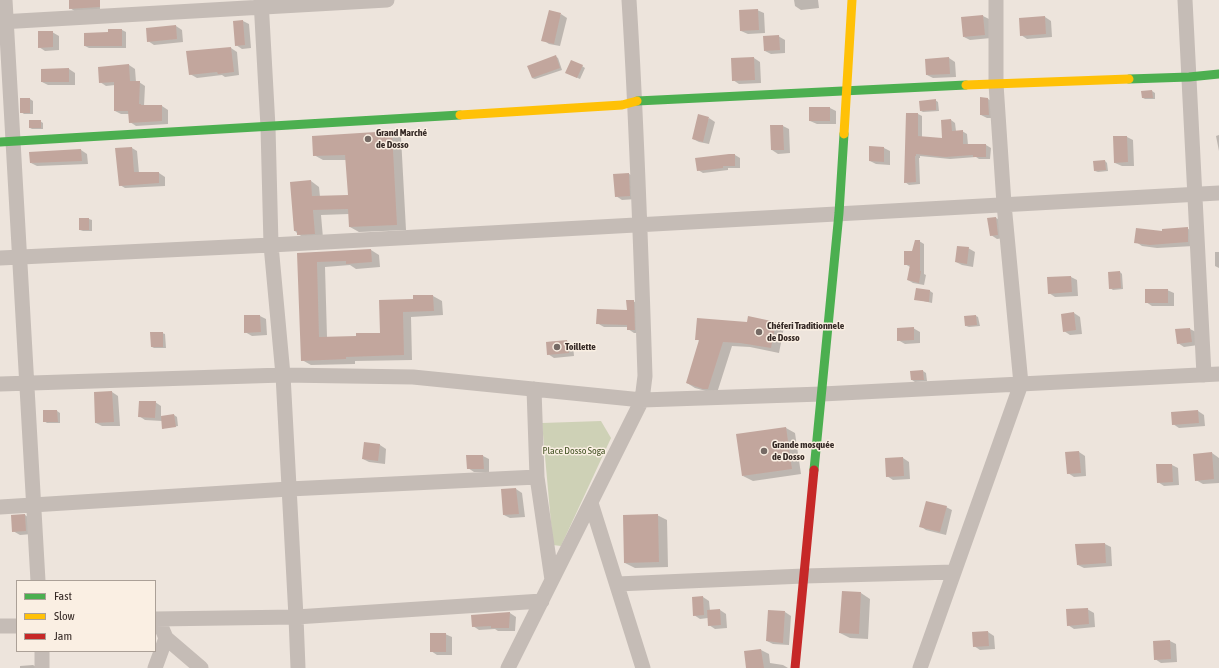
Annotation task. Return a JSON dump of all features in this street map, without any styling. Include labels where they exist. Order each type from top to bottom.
[{"type":"street","points":[[5,0],[3,22],[6,141],[19,257],[38,580]]},
{"type":"street","points":[[3,22],[261,4],[387,0]]},
{"type":"street","points":[[508,668],[642,400],[645,376],[636,101],[629,0]]},
{"type":"street","points":[[795,668],[839,213],[852,0]]},
{"type":"street","points":[[920,668],[1021,384],[1004,204],[996,84],[996,0]]},
{"type":"street","points":[[1185,0],[1204,375]]},
{"type":"street","points":[[261,4],[268,127],[272,245],[283,375],[298,668]]},
{"type":"street","points":[[6,141],[268,127],[622,105],[636,101],[996,84],[1189,77],[1219,74]]},
{"type":"street","points":[[0,258],[272,245],[1219,193]]},
{"type":"street","points":[[0,384],[283,375],[414,377],[642,400],[822,394],[1219,374]]},
{"type":"street","points":[[534,389],[538,478],[552,580]]},
{"type":"street","points":[[0,507],[289,489],[538,478]]},
{"type":"street","points":[[590,503],[643,668]]},
{"type":"street","points":[[617,584],[804,576],[954,572]]},
{"type":"street","points":[[201,668],[166,638],[156,619],[296,618],[542,601]]},
{"type":"street","points":[[0,626],[16,626]]},
{"type":"street","points":[[155,668],[166,638]]},
{"type":"street","points":[[42,652],[42,668]]},
{"type":"green space","name":"Place Dosso Soga","points":[[601,421],[611,438],[561,546],[553,545],[542,423]]},
{"type":"building","points":[[69,0],[100,0],[100,7],[69,9]]},
{"type":"building","points":[[758,9],[759,30],[740,31],[739,10]]},
{"type":"building","points":[[549,10],[561,13],[554,44],[541,41]]},
{"type":"building","points":[[983,15],[985,35],[963,37],[961,17]]},
{"type":"building","points":[[1045,16],[1046,34],[1020,36],[1019,18]]},
{"type":"building","points":[[243,20],[245,45],[235,46],[233,21]]},
{"type":"building","points":[[176,25],[177,39],[147,42],[146,28]]},
{"type":"building","points":[[108,29],[122,29],[122,46],[84,46],[84,33],[108,32]]},
{"type":"building","points":[[38,31],[53,31],[53,47],[38,48]]},
{"type":"building","points":[[779,35],[780,50],[764,51],[763,36]]},
{"type":"building","points":[[231,47],[234,72],[189,75],[186,51]]},
{"type":"building","points":[[556,55],[560,68],[532,78],[527,66]]},
{"type":"building","points":[[754,57],[755,80],[732,81],[731,58]]},
{"type":"building","points":[[949,57],[950,74],[926,75],[925,59]]},
{"type":"building","points":[[571,60],[583,65],[577,78],[565,73]]},
{"type":"building","points":[[129,64],[130,81],[140,81],[139,104],[162,105],[162,121],[129,123],[128,111],[114,111],[114,82],[99,83],[98,67]]},
{"type":"building","points":[[69,68],[69,82],[41,82],[41,69]]},
{"type":"building","points":[[1152,90],[1153,98],[1142,98],[1141,91]]},
{"type":"building","points":[[980,97],[988,98],[989,115],[980,115]]},
{"type":"building","points":[[20,98],[30,98],[30,113],[20,113]]},
{"type":"building","points":[[936,99],[936,110],[920,111],[919,101]]},
{"type":"building","points":[[809,107],[830,107],[830,121],[809,121]]},
{"type":"building","points":[[906,113],[918,113],[918,136],[942,138],[941,120],[951,119],[952,131],[963,130],[963,144],[986,144],[986,157],[973,157],[973,155],[945,157],[916,154],[916,182],[904,183]]},
{"type":"building","points":[[698,114],[709,117],[703,142],[692,139]]},
{"type":"building","points":[[29,120],[41,120],[41,128],[29,128]]},
{"type":"building","points":[[770,125],[783,125],[784,150],[771,150]]},
{"type":"building","points":[[392,131],[397,225],[349,227],[348,209],[313,210],[315,234],[297,235],[297,231],[294,231],[290,182],[311,180],[312,196],[348,195],[345,155],[313,156],[312,136]]},
{"type":"building","points":[[1113,136],[1127,136],[1128,162],[1114,163]]},
{"type":"building","points":[[869,146],[884,147],[884,162],[869,161]]},
{"type":"building","points":[[132,147],[134,172],[159,172],[159,183],[119,186],[115,148]]},
{"type":"building","points":[[81,149],[82,161],[30,163],[29,152]]},
{"type":"building","points":[[735,154],[735,166],[723,166],[723,168],[697,171],[695,158]]},
{"type":"building","points":[[1105,160],[1106,170],[1094,171],[1093,161]]},
{"type":"building","points":[[629,173],[630,196],[615,197],[613,174]]},
{"type":"building","points":[[996,217],[998,235],[990,236],[987,218]]},
{"type":"building","points":[[79,218],[89,218],[89,230],[79,230]]},
{"type":"building","points":[[1188,227],[1188,242],[1150,245],[1134,243],[1136,228],[1162,231],[1162,229]]},
{"type":"building","points":[[915,240],[920,240],[921,271],[919,283],[907,280],[910,265],[904,265],[904,251],[912,251]]},
{"type":"building","points":[[957,246],[969,247],[967,264],[955,262]]},
{"type":"building","points":[[371,249],[372,262],[346,264],[346,261],[317,262],[319,337],[356,336],[356,333],[380,333],[379,300],[413,299],[413,295],[433,295],[434,311],[403,312],[404,355],[346,357],[346,359],[301,361],[297,253]]},
{"type":"building","points":[[1120,271],[1121,288],[1109,289],[1108,272]]},
{"type":"building","points":[[1071,276],[1072,292],[1048,294],[1047,277]]},
{"type":"building","points":[[916,288],[930,290],[929,302],[914,300]]},
{"type":"building","points":[[1145,289],[1168,289],[1168,303],[1145,303]]},
{"type":"building","points":[[626,300],[634,300],[635,330],[627,330],[627,325],[596,324],[597,309],[627,310]]},
{"type":"building","points":[[1074,312],[1076,330],[1063,332],[1061,314]]},
{"type":"building","points":[[244,315],[260,315],[261,332],[244,333]]},
{"type":"building","points":[[976,315],[977,325],[965,326],[964,316]]},
{"type":"building","points":[[748,316],[776,322],[771,348],[723,342],[708,389],[703,389],[686,383],[699,340],[695,340],[697,318],[747,322]]},
{"type":"building","points":[[914,327],[914,340],[897,341],[897,328]]},
{"type":"building","points":[[1190,328],[1192,342],[1177,344],[1175,329]]},
{"type":"building","points":[[150,332],[163,332],[163,347],[151,347]]},
{"type":"building","name":"Toillette","points":[[567,340],[569,353],[547,355],[546,342]]},
{"type":"building","points":[[923,370],[924,380],[911,380],[910,371]]},
{"type":"building","points":[[112,391],[114,422],[95,423],[94,392]]},
{"type":"building","points":[[139,401],[156,401],[155,418],[138,417]]},
{"type":"building","points":[[43,410],[57,410],[58,422],[43,422]]},
{"type":"building","points":[[1198,410],[1199,423],[1172,425],[1171,412]]},
{"type":"building","points":[[174,414],[176,427],[162,429],[161,416]]},
{"type":"building","name":"Grande mosquée de Dosso","points":[[786,427],[792,469],[742,476],[736,434]]},
{"type":"building","points":[[364,442],[380,444],[378,461],[362,459]]},
{"type":"building","points":[[1079,451],[1081,473],[1067,474],[1065,452]]},
{"type":"building","points":[[1212,452],[1214,479],[1195,481],[1193,454]]},
{"type":"building","points":[[466,455],[483,455],[484,469],[467,469]]},
{"type":"building","points":[[903,457],[904,476],[886,477],[885,458]]},
{"type":"building","points":[[1156,464],[1172,464],[1173,482],[1157,483]]},
{"type":"building","points":[[516,488],[519,514],[503,515],[501,489]]},
{"type":"building","points":[[926,501],[947,506],[940,532],[919,527]]},
{"type":"building","points":[[25,514],[26,531],[12,532],[11,515]]},
{"type":"building","points":[[658,514],[659,562],[624,563],[623,515]]},
{"type":"building","points":[[1105,543],[1106,563],[1077,565],[1075,544]]},
{"type":"building","points":[[842,591],[861,592],[859,634],[839,633]]},
{"type":"building","points":[[703,596],[704,615],[693,616],[692,597]]},
{"type":"building","points":[[1088,608],[1089,624],[1067,626],[1066,609]]},
{"type":"building","points":[[720,609],[721,625],[708,626],[707,610]]},
{"type":"building","points":[[768,610],[785,611],[783,643],[766,641]]},
{"type":"building","points":[[510,612],[509,628],[491,628],[491,626],[472,627],[471,615]]},
{"type":"building","points":[[988,631],[989,646],[973,647],[972,632]]},
{"type":"building","points":[[430,633],[446,633],[446,652],[430,652]]},
{"type":"building","points":[[1170,640],[1171,659],[1154,660],[1153,641]]},
{"type":"building","points":[[761,649],[764,668],[746,668],[744,651]]},
{"type":"traffic: fast","points":[[1129,79],[1189,77],[1219,74]]},
{"type":"traffic: fast","points":[[637,101],[966,85]]},
{"type":"traffic: fast","points":[[0,142],[460,115]]},
{"type":"traffic: fast","points":[[814,470],[839,213],[844,134]]},
{"type":"traffic: slow","points":[[844,134],[852,0]]},
{"type":"traffic: slow","points":[[966,85],[1129,79]]},
{"type":"traffic: slow","points":[[460,115],[622,105],[637,101]]},
{"type":"traffic: jam","points":[[795,668],[814,470]]},
{"type":"place","name":"Grand Marché de Dosso","points":[[368,139]]},
{"type":"place","name":"Chéferi Traditionnele de Dosso","points":[[759,332]]},
{"type":"place","name":"Toillette","points":[[557,347]]},
{"type":"place","name":"Grande mosquée de Dosso","points":[[764,451]]}]
